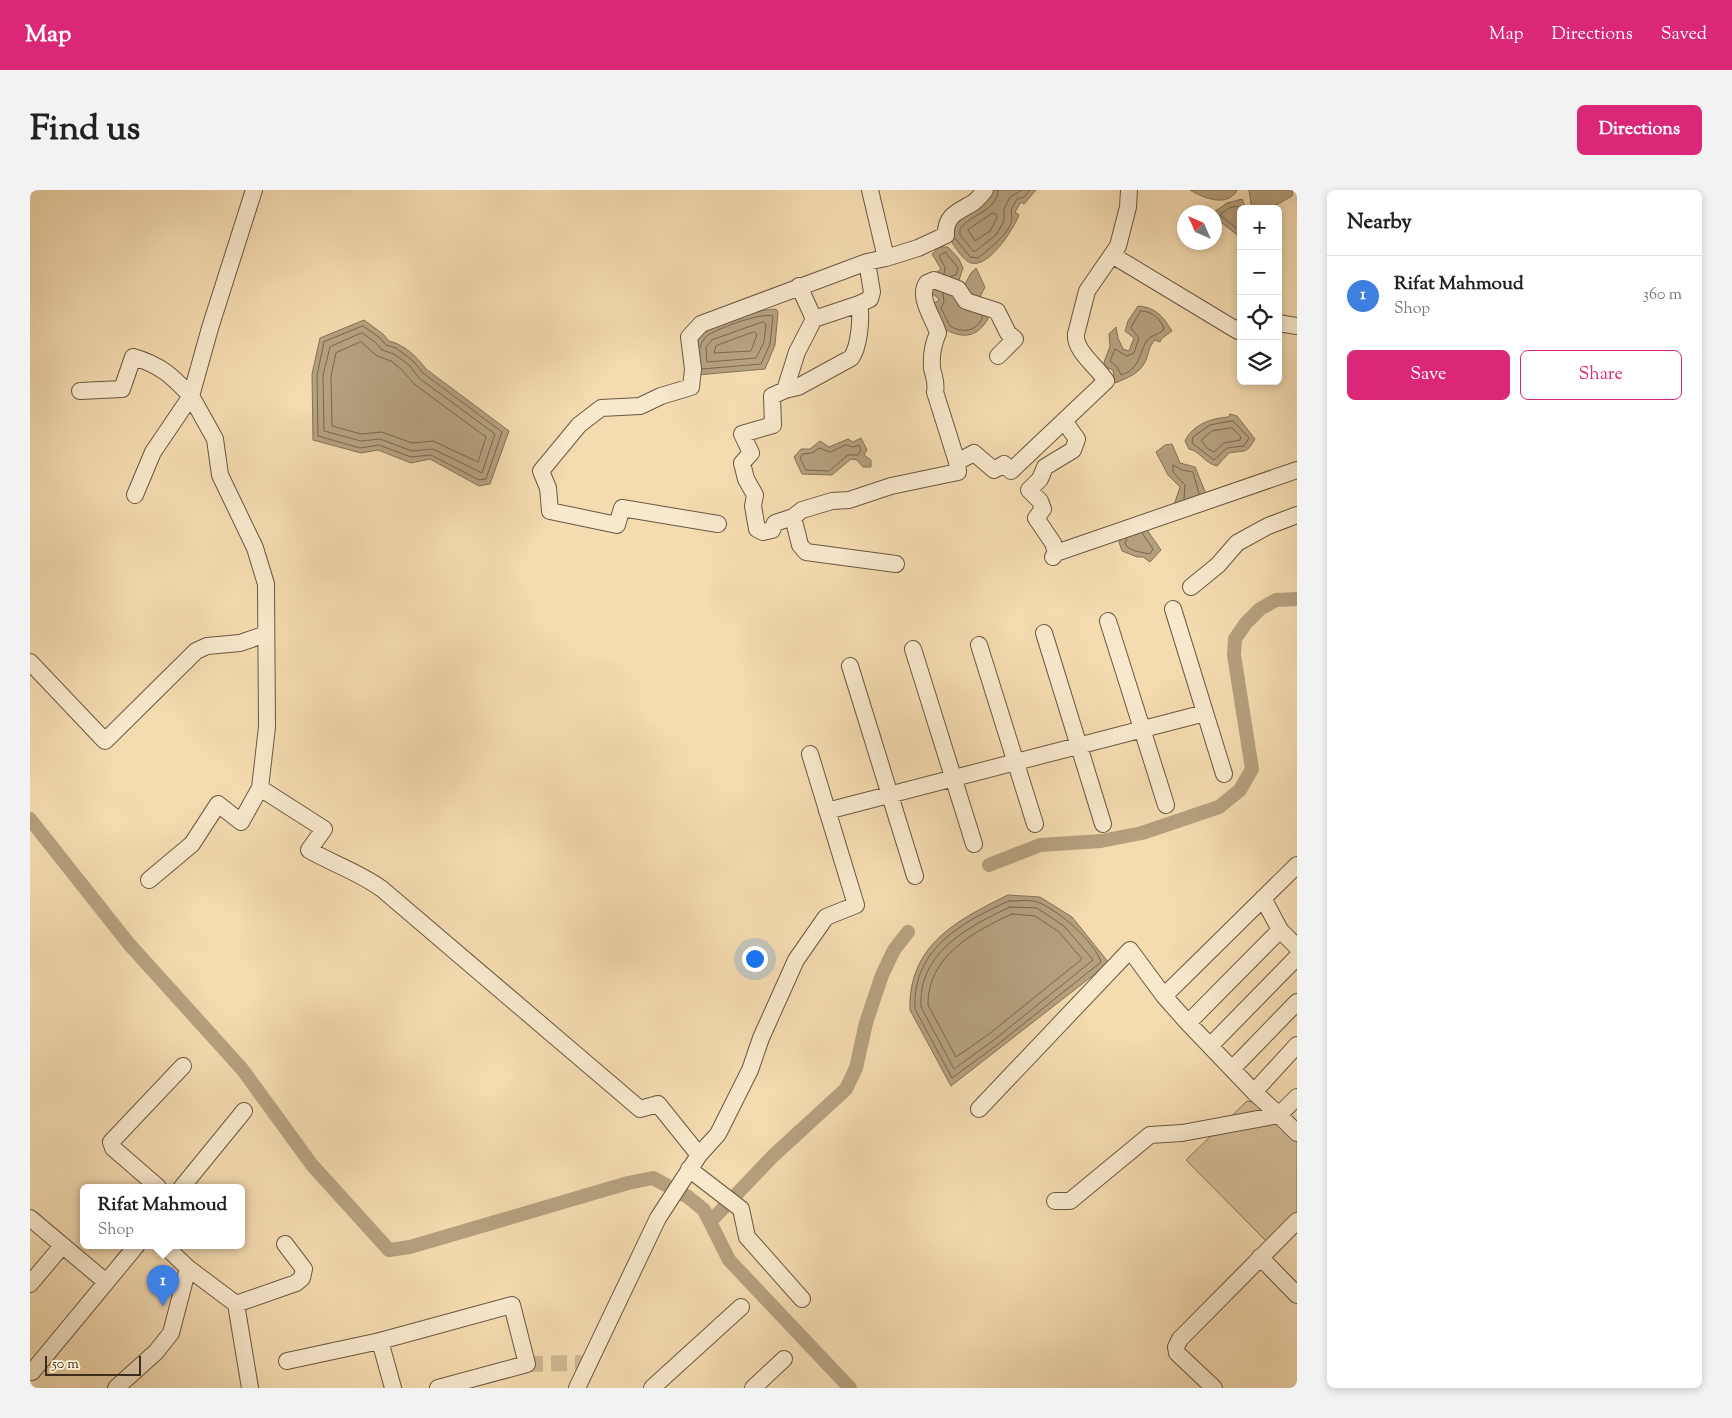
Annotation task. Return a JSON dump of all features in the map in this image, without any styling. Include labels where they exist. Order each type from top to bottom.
[{"type":"street","points":[[134,495],[153,452],[191,396],[210,328],[254,190]]},
{"type":"street","points":[[870,190],[886,258]]},
{"type":"street","points":[[718,524],[622,508],[617,525],[550,511],[548,488],[542,472],[579,425],[601,408],[640,406],[660,396],[692,387],[693,369],[689,337],[701,324],[867,262],[926,245],[946,235],[946,223],[951,216],[956,211],[973,203],[985,190]]},
{"type":"street","points":[[957,462],[974,453],[994,470],[1004,464],[1012,471],[1106,381],[1076,341],[1088,291],[1118,246],[1128,207],[1129,190]]},
{"type":"street","points":[[1112,255],[1237,330]]},
{"type":"street","points":[[785,390],[797,352],[814,319],[870,299],[872,292],[867,262]]},
{"type":"street","points":[[859,304],[861,313],[856,351],[850,358],[798,387],[772,396],[773,425],[742,434],[751,453],[742,463],[746,479],[755,495],[753,506],[757,529],[763,532],[772,530],[775,523],[793,517],[802,510],[832,501],[849,500],[891,486],[958,472],[957,462],[935,392],[937,382],[932,370],[932,346],[938,333],[924,292],[927,283],[934,280],[948,285],[958,289],[966,301],[997,311],[1008,333],[1015,339],[998,356]]},
{"type":"street","points":[[799,286],[814,319]]},
{"type":"street","points":[[1282,324],[1297,326]]},
{"type":"street","points":[[80,391],[122,389],[133,357],[154,363],[169,373],[191,396],[215,439],[220,475],[263,568],[267,598],[267,727],[260,788],[241,822],[218,804],[192,844],[149,880]]},
{"type":"street","points":[[1064,421],[1077,439],[1073,450],[1045,467],[1040,479],[1029,490],[1040,501],[1043,509],[1036,518],[1038,524],[1053,543],[1055,555],[1297,470]]},
{"type":"street","points":[[1191,587],[1218,565],[1237,543],[1268,526],[1297,515]]},
{"type":"street","points":[[793,517],[800,545],[806,552],[896,564]]},
{"type":"street","points":[[1173,609],[1224,774]]},
{"type":"street","points":[[1108,621],[1166,806]]},
{"type":"street","points":[[1044,633],[1103,824]]},
{"type":"street","points":[[30,662],[105,741],[196,651],[207,646],[240,643],[266,634]]},
{"type":"street","points":[[979,646],[1035,824]]},
{"type":"street","points":[[913,649],[974,844]]},
{"type":"street","points":[[850,666],[915,876]]},
{"type":"street","points":[[827,811],[1205,713]]},
{"type":"street","points":[[581,1386],[658,1218],[699,1155],[718,1134],[750,1070],[761,1038],[796,960],[826,916],[856,905],[810,754]]},
{"type":"street","points":[[260,788],[324,829],[308,850],[364,876],[382,889],[640,1109],[658,1104],[699,1155]]},
{"type":"street","points":[[1164,996],[1297,865]]},
{"type":"street","points":[[1263,898],[1280,930],[1297,947]]},
{"type":"street","points":[[1188,1023],[1280,930]]},
{"type":"street","points":[[979,1109],[1130,950],[1164,996],[1188,1023],[1254,1092],[1297,1133]]},
{"type":"street","points":[[1210,1046],[1297,957]]},
{"type":"street","points":[[1232,1069],[1297,1002]]},
{"type":"street","points":[[1254,1092],[1297,1045]]},
{"type":"street","points":[[155,1184],[113,1148],[111,1142],[183,1066]]},
{"type":"street","points":[[1055,1201],[1070,1201],[1150,1135],[1182,1133],[1279,1115],[1297,1097]]},
{"type":"street","points":[[184,1184],[244,1111]]},
{"type":"street","points":[[687,1173],[723,1194],[741,1209],[747,1237],[802,1299]]},
{"type":"street","points":[[30,1218],[106,1282]]},
{"type":"street","points":[[1214,1388],[1177,1353],[1176,1347],[1180,1339],[1297,1221]]},
{"type":"street","points":[[236,1304],[296,1283],[302,1278],[304,1269],[285,1244]]},
{"type":"street","points":[[30,1284],[62,1246]]},
{"type":"street","points":[[32,1372],[134,1249]]},
{"type":"street","points":[[168,1249],[188,1268],[236,1304],[250,1388]]},
{"type":"street","points":[[1260,1257],[1297,1295]]},
{"type":"street","points":[[116,1388],[156,1352],[171,1333],[188,1268]]},
{"type":"street","points":[[287,1361],[380,1341],[512,1306],[527,1364],[438,1388]]},
{"type":"street","points":[[652,1388],[741,1307]]},
{"type":"street","points":[[380,1341],[393,1388]]},
{"type":"street","points":[[753,1388],[784,1360]]},
{"type":"shaded area","points":[[1247,1101],[1258,1103],[1297,1138],[1297,1213],[1267,1242],[1186,1160]]},
{"type":"water","points":[[991,190],[1036,190],[1024,204],[1021,202],[1015,212],[1019,215],[1016,222],[993,254],[978,263],[971,263],[962,256],[950,240],[951,221]]},
{"type":"water","points":[[1190,190],[1237,190],[1228,199],[1215,200]]},
{"type":"water","points":[[1249,190],[1293,190],[1292,196],[1277,205],[1251,204]]},
{"type":"water","points":[[1242,199],[1244,205],[1237,205],[1237,235],[1222,223],[1222,206]]},
{"type":"water","points":[[940,247],[948,247],[959,259],[963,268],[959,280],[948,282],[936,273],[941,269],[932,254]]},
{"type":"water","points":[[976,268],[985,287],[977,303],[963,288]]},
{"type":"water","points":[[933,284],[984,309],[988,319],[984,325],[970,335],[959,335],[946,330],[933,303],[939,301],[931,293]]},
{"type":"water","points":[[1138,306],[1154,310],[1172,331],[1162,338],[1160,342],[1155,340],[1145,362],[1139,370],[1115,383],[1113,370],[1106,367],[1104,362],[1110,346],[1109,334],[1116,327],[1123,349],[1129,351],[1134,338],[1125,331],[1128,321]]},
{"type":"water","points":[[776,309],[778,312],[775,345],[765,369],[697,375],[695,343],[710,328],[731,318]]},
{"type":"water","points":[[364,320],[383,334],[389,341],[400,345],[410,352],[426,369],[509,431],[490,484],[479,486],[430,459],[411,463],[378,450],[361,453],[313,440],[312,374],[320,338]]},
{"type":"water","points":[[1230,414],[1237,416],[1255,439],[1247,450],[1229,453],[1217,466],[1189,449],[1185,441],[1193,430],[1204,423],[1229,417]]},
{"type":"water","points":[[861,438],[867,450],[864,455],[871,460],[871,467],[863,467],[857,460],[851,459],[832,475],[802,474],[794,457],[801,449],[810,449],[820,441],[829,447],[848,439],[853,442]]},
{"type":"water","points":[[1172,444],[1180,463],[1195,467],[1207,496],[1174,505],[1180,487],[1168,475],[1156,452],[1165,445]]},
{"type":"water","points":[[1145,527],[1161,550],[1150,562],[1143,557],[1137,557],[1122,551],[1119,542],[1122,537]]},
{"type":"water","points":[[1008,895],[1040,897],[1072,917],[1109,963],[951,1086],[910,1010],[912,987],[917,968],[939,938],[954,925]]},
{"type":"waterway","points":[[989,865],[1040,845],[1101,841],[1142,833],[1219,807],[1240,790],[1252,769],[1234,655],[1235,639],[1246,623],[1260,609],[1276,600],[1297,599]]},
{"type":"waterway","points":[[30,819],[129,944],[242,1069],[312,1165],[389,1250],[410,1247],[628,1183],[653,1178],[688,1197],[704,1210],[729,1260],[850,1388]]},
{"type":"waterway","points":[[710,1222],[773,1156],[846,1089],[856,1068],[866,1023],[882,975],[894,950],[908,932]]},
{"type":"tunnel","points":[[527,1364],[589,1363]]},
{"type":"place","name":"Rifat Mahmoud","points":[[163,1306]]}]
